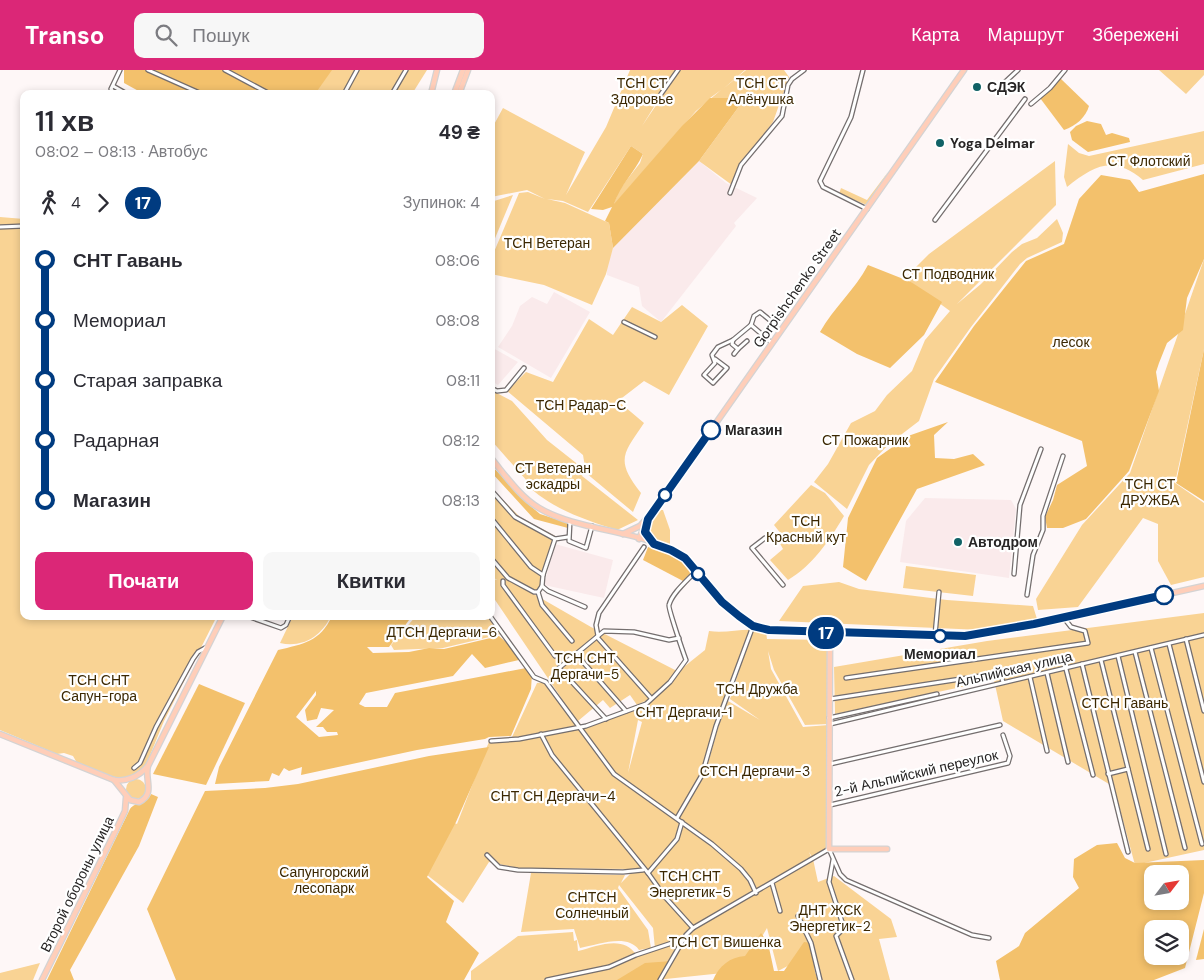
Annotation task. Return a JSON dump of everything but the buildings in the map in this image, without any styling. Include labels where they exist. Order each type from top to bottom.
[{"type":"main road","points":[[432,90],[437,70]]},
{"type":"main road","points":[[456,90],[463,70]]},
{"type":"main road","points":[[460,90],[468,70]]},
{"type":"main road","name":"Gorpishchenko Street","points":[[638,537],[648,519],[964,70]]},
{"type":"main road","points":[[495,462],[531,502],[546,511],[570,521],[638,537],[677,553],[696,571],[722,602],[753,626],[769,630],[830,634],[935,636],[988,633],[1064,618],[1204,586]]},
{"type":"main road","points":[[638,537],[636,530],[643,527],[647,537],[654,544]]},
{"type":"main road","name":"Gorpishchenko Street","points":[[623,534],[643,527]]},
{"type":"main road","points":[[126,810],[130,805],[144,799],[148,794],[148,766],[221,620]]},
{"type":"main road","points":[[830,634],[829,849],[887,849]]},
{"type":"main road","points":[[0,734],[114,780],[124,790],[126,796],[136,802]]},
{"type":"main road","points":[[114,780],[128,779],[148,766]]},
{"type":"main road","points":[[135,776],[141,777],[147,782]]},
{"type":"main road","points":[[124,790],[128,779]]},
{"type":"main road","name":"Второй обороны улица","points":[[42,980],[126,810],[126,796]]},
{"type":"street","points":[[112,90],[120,70]]},
{"type":"street","points":[[148,70],[193,90]]},
{"type":"street","points":[[225,70],[262,90]]},
{"type":"street","points":[[346,90],[357,70]]},
{"type":"street","points":[[394,90],[406,70]]},
{"type":"street","points":[[661,94],[678,70]]},
{"type":"street","points":[[730,194],[741,165],[782,116],[788,85],[792,79],[804,70]]},
{"type":"street","points":[[863,70],[852,117],[820,180],[823,187],[867,209]]},
{"type":"street","points":[[1004,84],[1018,70]]},
{"type":"street","points":[[1030,104],[1050,88],[1066,70]]},
{"type":"street","points":[[113,86],[120,90]]},
{"type":"street","points":[[935,220],[1025,98]]},
{"type":"street","points":[[0,227],[20,226]]},
{"type":"street","points":[[715,359],[715,363],[704,375],[713,383],[727,368],[712,355],[718,347],[733,340],[751,325],[754,316],[760,312],[776,325]]},
{"type":"street","points":[[624,322],[655,337]]},
{"type":"street","points":[[751,325],[772,343]]},
{"type":"street","points":[[733,340],[732,344],[738,349]]},
{"type":"street","points":[[734,354],[747,341]]},
{"type":"street","points":[[495,390],[506,390],[524,368]]},
{"type":"street","points":[[1014,574],[1020,505],[1041,449]]},
{"type":"street","points":[[1027,595],[1032,555],[1043,530],[1044,516],[1063,456]]},
{"type":"street","points":[[495,494],[515,517],[555,539],[568,536]]},
{"type":"street","points":[[570,521],[568,536],[570,543],[586,548],[592,526]]},
{"type":"street","points":[[495,523],[531,567],[543,575]]},
{"type":"street","points":[[765,538],[752,548],[783,585]]},
{"type":"street","points":[[538,592],[542,586],[543,575],[555,539]]},
{"type":"street","points":[[644,547],[599,613],[596,625],[598,637],[651,698]]},
{"type":"street","points":[[495,563],[508,578],[538,592],[542,605],[572,641]]},
{"type":"street","points":[[491,741],[580,727],[646,704],[670,682],[686,660],[668,610],[669,603],[696,571]]},
{"type":"street","points":[[503,581],[502,585],[555,656]]},
{"type":"street","points":[[542,586],[548,591],[585,607]]},
{"type":"street","points":[[935,636],[939,592]]},
{"type":"street","points":[[846,678],[1088,643],[1085,631],[1071,627],[1064,618]]},
{"type":"street","points":[[258,620],[281,628],[286,626],[288,620]]},
{"type":"street","points":[[493,620],[534,677],[546,682],[614,774],[712,844],[741,869],[750,880],[756,893]]},
{"type":"street","points":[[677,818],[702,774],[716,726],[753,626]]},
{"type":"street","points":[[606,719],[559,668],[604,631],[634,632],[669,640],[679,638]]},
{"type":"street","name":"Альпийская улица","points":[[830,724],[1204,636]]},
{"type":"street","points":[[1186,640],[1204,711]]},
{"type":"street","points":[[1169,644],[1204,782]]},
{"type":"street","points":[[134,768],[138,767],[156,727],[196,654],[208,646]]},
{"type":"street","points":[[1152,648],[1202,844]]},
{"type":"street","points":[[1134,652],[1185,848]]},
{"type":"street","points":[[576,654],[626,711]]},
{"type":"street","points":[[1118,656],[1166,854]]},
{"type":"street","points":[[1101,660],[1148,849]]},
{"type":"street","points":[[1082,664],[1128,852]]},
{"type":"street","points":[[1066,669],[1092,774]]},
{"type":"street","points":[[1047,672],[1068,762]]},
{"type":"street","points":[[830,699],[1000,673],[1003,682]]},
{"type":"street","points":[[1030,677],[1047,750]]},
{"type":"street","points":[[829,718],[938,694]]},
{"type":"street","points":[[830,764],[1000,725]]},
{"type":"street","points":[[541,734],[552,755],[648,873],[665,897],[693,928]]},
{"type":"street","name":"2-й Альпийский переулок","points":[[830,805],[1008,763],[1010,756],[1003,735]]},
{"type":"street","points":[[1108,774],[1128,769]]},
{"type":"street","points":[[648,873],[678,839],[682,822]]},
{"type":"street","points":[[660,980],[684,938],[693,928],[829,849],[840,874],[846,880],[972,935],[989,938]]},
{"type":"street","points":[[487,855],[499,867],[518,870],[623,872],[644,870]]},
{"type":"street","points":[[833,859],[829,882],[844,928],[836,936],[852,980]]},
{"type":"street","points":[[772,883],[780,911]]},
{"type":"street","points":[[798,916],[811,943],[820,980]]},
{"type":"street","points":[[547,980],[609,967],[684,938]]},
{"type":"shaded area","points":[[699,161],[726,183],[757,198],[734,223],[736,226],[661,322],[642,306],[639,287],[607,275],[607,267],[613,248]]},
{"type":"shaded area","points":[[554,292],[590,312],[551,378],[498,347],[512,326],[520,306],[532,297],[547,304]]},
{"type":"shaded area","points":[[495,349],[518,362],[498,385],[495,383]]},
{"type":"shaded area","name":"Автодром","points":[[925,498],[1011,500],[1016,509],[1009,578],[900,562],[906,521]]},
{"type":"shaded area","points":[[555,544],[613,560],[604,598],[544,585]]},
{"type":"green space","points":[[124,70],[332,70],[318,90],[137,90],[124,83]]},
{"type":"green space","points":[[329,70],[427,70],[414,90],[316,90]]},
{"type":"green space","points":[[630,70],[677,70],[642,126],[680,70],[745,70],[723,89],[746,70],[784,70],[789,77],[773,122],[741,165],[732,185],[699,161],[743,101],[741,98],[711,98],[696,111],[613,206],[619,190],[640,163],[643,154],[631,146],[588,212],[563,201],[547,199],[565,203],[609,223],[613,248],[606,274],[592,305],[544,285],[495,275],[495,250],[519,193],[528,192],[545,199],[527,190],[495,196],[495,123],[503,108],[585,152],[566,195],[606,127]]},
{"type":"green space","points":[[1159,70],[1204,70],[1204,75],[1186,94]]},
{"type":"green space","points":[[1060,78],[1089,106],[1086,114],[1080,121],[1064,130],[1040,98]]},
{"type":"green space","points":[[710,98],[741,98],[743,101],[699,161],[613,248],[609,223],[605,221],[612,207],[603,210],[591,209],[631,146],[643,154],[614,204],[682,126]]},
{"type":"green space","points":[[1087,121],[1101,124],[1106,135],[1112,133],[1129,138],[1130,142],[1088,152],[1072,140],[1070,132],[1076,126]]},
{"type":"green space","name":"СТ Флотский","points":[[1204,131],[1204,164],[1143,180],[1122,167],[1104,166],[1086,173],[1067,187],[1064,177],[1068,144],[1079,153],[1089,156]]},
{"type":"green space","points":[[1055,161],[1056,205],[957,304],[981,284],[1012,252],[1022,244],[1037,238],[1057,219],[1063,233],[1062,242],[1027,258],[1020,264],[971,327],[934,379],[919,421],[889,444],[869,465],[847,509],[814,482],[828,464],[851,423],[875,411],[887,395],[912,371],[925,340],[950,311],[905,278],[929,254]]},
{"type":"green space","points":[[888,172],[867,205],[839,194],[841,188],[867,200]]},
{"type":"green space","name":"лесок","points":[[1204,174],[1204,259],[1187,298],[1183,330],[1167,343],[1159,363],[1156,372],[1159,391],[1129,471],[1086,519],[1063,528],[1047,528],[1045,517],[1053,500],[1057,485],[1087,466],[1082,441],[935,382],[974,326],[1026,261],[1064,244],[1079,199],[1101,175],[1130,180],[1139,192]]},
{"type":"green space","points":[[513,195],[495,238],[495,201]]},
{"type":"green space","name":"ТСН СНТ Сапун-гора","points":[[0,217],[20,219],[20,620],[215,620],[164,721],[144,770],[119,780],[77,763],[73,756],[64,753],[57,754],[0,730]]},
{"type":"green space","name":"ТСН СТ ДРУЖБА","points":[[1204,259],[1204,349],[1175,483],[1204,503],[1204,577],[1171,585],[1158,561],[1158,524],[1143,518],[1078,607],[1038,610],[1036,599],[1082,525],[1130,473]]},
{"type":"green space","points":[[868,265],[911,282],[942,302],[924,335],[890,368],[857,354],[820,332]]},
{"type":"green space","name":"ТСН Радар-С","points":[[682,305],[708,326],[669,395],[644,381],[618,401],[644,423],[631,442],[625,457],[625,465],[628,472],[641,493],[633,512],[586,473],[583,455],[507,391],[526,372],[553,382],[589,319],[613,335],[632,307],[661,322]]},
{"type":"green space","points":[[1204,349],[1204,501],[1176,483]]},
{"type":"green space","name":"СТ Ветеран эскадры","points":[[495,392],[512,401],[547,440],[585,470],[582,476],[638,520],[617,530],[592,522],[546,500],[525,483],[527,481],[495,445]]},
{"type":"green space","points":[[948,422],[934,435],[935,458],[954,459],[973,454],[985,465],[917,489],[866,581],[843,567],[848,518],[877,458],[908,436]]},
{"type":"green space","points":[[495,469],[540,514],[568,523],[568,528],[534,519],[495,476]]},
{"type":"green space","name":"ТСН Красный кут","points":[[811,485],[825,493],[844,516],[813,560],[788,580],[770,560],[783,549],[777,538],[782,535],[774,525]]},
{"type":"green space","points":[[495,492],[520,517],[557,537],[545,576],[543,575],[541,586],[537,592],[518,585],[591,627],[677,671],[675,674],[705,650],[709,631],[759,630],[766,632],[767,639],[829,640],[829,724],[805,725],[774,670],[768,651],[771,669],[803,727],[829,725],[829,846],[812,857],[809,852],[811,857],[794,869],[691,929],[683,938],[655,949],[653,928],[619,885],[618,888],[648,930],[651,948],[639,950],[634,945],[620,941],[580,948],[574,929],[521,932],[531,873],[625,875],[621,883],[630,874],[631,869],[518,868],[489,862],[463,903],[422,871],[447,820],[457,824],[490,739],[512,737],[537,683],[547,682],[562,699],[495,600],[495,579],[497,580],[495,579],[495,523],[511,539],[495,521]],"holes":[[[738,666],[739,671],[730,699],[760,720],[728,701],[705,770],[694,793],[676,820],[702,773],[715,726]],[[630,695],[637,705],[645,701],[641,706],[584,728],[578,721],[603,700],[610,708]],[[638,720],[642,722],[628,773]]]},
{"type":"green space","points":[[660,510],[663,510],[670,530],[670,546],[652,539],[648,532],[650,521]]},
{"type":"green space","points":[[648,547],[675,556],[689,568],[690,574],[683,581],[643,560]]},
{"type":"green space","points":[[906,566],[976,575],[973,596],[903,588]]},
{"type":"green space","points":[[839,582],[859,589],[947,600],[1033,606],[1037,619],[981,630],[779,621],[803,586]]},
{"type":"green space","name":"СТСН Гавань","points":[[1204,613],[1204,850],[1135,865],[1114,787],[1003,721],[994,680],[835,714],[834,667],[987,641]]},
{"type":"green space","points":[[291,620],[329,620],[322,630],[310,639],[296,644],[280,643]]},
{"type":"green space","points":[[330,620],[409,620],[389,647],[367,647],[373,653],[409,652],[429,648],[444,649],[499,636],[517,652],[519,660],[485,668],[472,654],[453,676],[366,693],[359,704],[365,707],[387,707],[395,693],[526,668],[532,674],[531,689],[511,736],[489,737],[417,750],[301,775],[302,767],[289,771],[284,768],[279,776],[272,773],[269,781],[215,784],[219,767],[278,650],[310,640],[322,631]],"holes":[[[316,691],[316,695],[305,710],[307,721],[317,719],[321,708],[334,710],[316,727],[323,727],[327,732],[337,732],[338,735],[319,737],[296,717]]]},
{"type":"green space","name":"ДТСН Дергачи-6","points":[[413,620],[491,620],[502,634],[443,648],[394,650],[391,645]]},
{"type":"green space","points":[[199,684],[245,703],[206,785],[153,774]]},
{"type":"green space","name":"Сапунгорский лесопарк","points":[[489,747],[456,822],[427,877],[454,901],[446,922],[479,953],[464,980],[176,980],[147,909],[205,791],[265,788],[298,784],[429,756]]},
{"type":"green space","points":[[136,779],[143,782],[146,789],[143,796],[136,799],[129,796],[126,789],[129,782]]},
{"type":"green space","points":[[151,794],[158,797],[139,846],[70,970],[74,980],[47,980],[130,809],[132,806],[147,799]]},
{"type":"green space","points":[[1117,843],[1125,858],[1135,863],[1204,860],[1204,893],[1189,952],[1189,920],[1144,920],[1144,965],[1186,965],[1185,968],[1154,980],[1000,980],[996,961],[1019,946],[1025,933],[1079,888],[1073,877],[1074,859],[1097,845]]},
{"type":"green space","points":[[813,859],[818,882],[834,876],[891,919],[897,937],[879,939],[890,980],[821,980],[815,952],[778,971],[767,928],[749,959],[723,973],[656,980],[471,980],[471,971],[518,936],[573,932],[574,941],[577,940],[578,951],[610,943],[618,943],[632,949],[637,956],[685,939],[695,928]]},
{"type":"green space","points":[[1204,929],[1204,959],[1196,960]]},
{"type":"green space","points":[[761,933],[768,943],[774,971],[784,971],[804,942],[811,943],[818,980],[713,980],[718,970],[730,960],[745,956]]},
{"type":"green space","points":[[672,961],[658,980],[617,980],[645,963]]},
{"type":"green space","points":[[40,963],[33,980],[0,980],[0,973]]},
{"type":"bus line","name":"17","points":[[711,430],[648,519],[645,532],[654,544],[671,550],[685,558],[722,602],[753,626],[790,632],[965,636],[1034,624],[1164,595]]},
{"type":"place","name":"СДЭК","points":[[977,87]]},
{"type":"place","name":"Yoga Delmar","points":[[940,143]]},
{"type":"place","name":"Магазин","points":[[711,430]]},
{"type":"place","name":"Автодром","points":[[958,542]]},
{"type":"place","name":"Мемориал","points":[[940,636]]},
{"type":"park label","name":"ТСН СТ Здоровье","points":[[642,92]]},
{"type":"park label","name":"ТСН СТ Алёнушка","points":[[761,92]]},
{"type":"park label","name":"ТСН Ветеран","points":[[547,243]]},
{"type":"park label","name":"СТ Подводник","points":[[948,274]]},
{"type":"park label","name":"СТ Пожарник","points":[[865,440]]},
{"type":"park label","name":"ТСН СНТ Дергачи-5","points":[[585,666]]},
{"type":"park label","name":"ТСН Дружба","points":[[757,689]]},
{"type":"park label","name":"СНТ Дергачи-1","points":[[684,712]]},
{"type":"park label","name":"СТСН Дергачи-3","points":[[755,771]]},
{"type":"park label","name":"СНТ СН Дергачи-4","points":[[553,796]]},
{"type":"park label","name":"ТСН СНТ Энергетик-5","points":[[690,884]]},
{"type":"park label","name":"СНТСН Солнечный","points":[[592,906]]},
{"type":"park label","name":"ДНТ ЖСК Энергетик-2","points":[[830,918]]},
{"type":"park label","name":"ТСН СТ Вишенка","points":[[725,942]]}]
